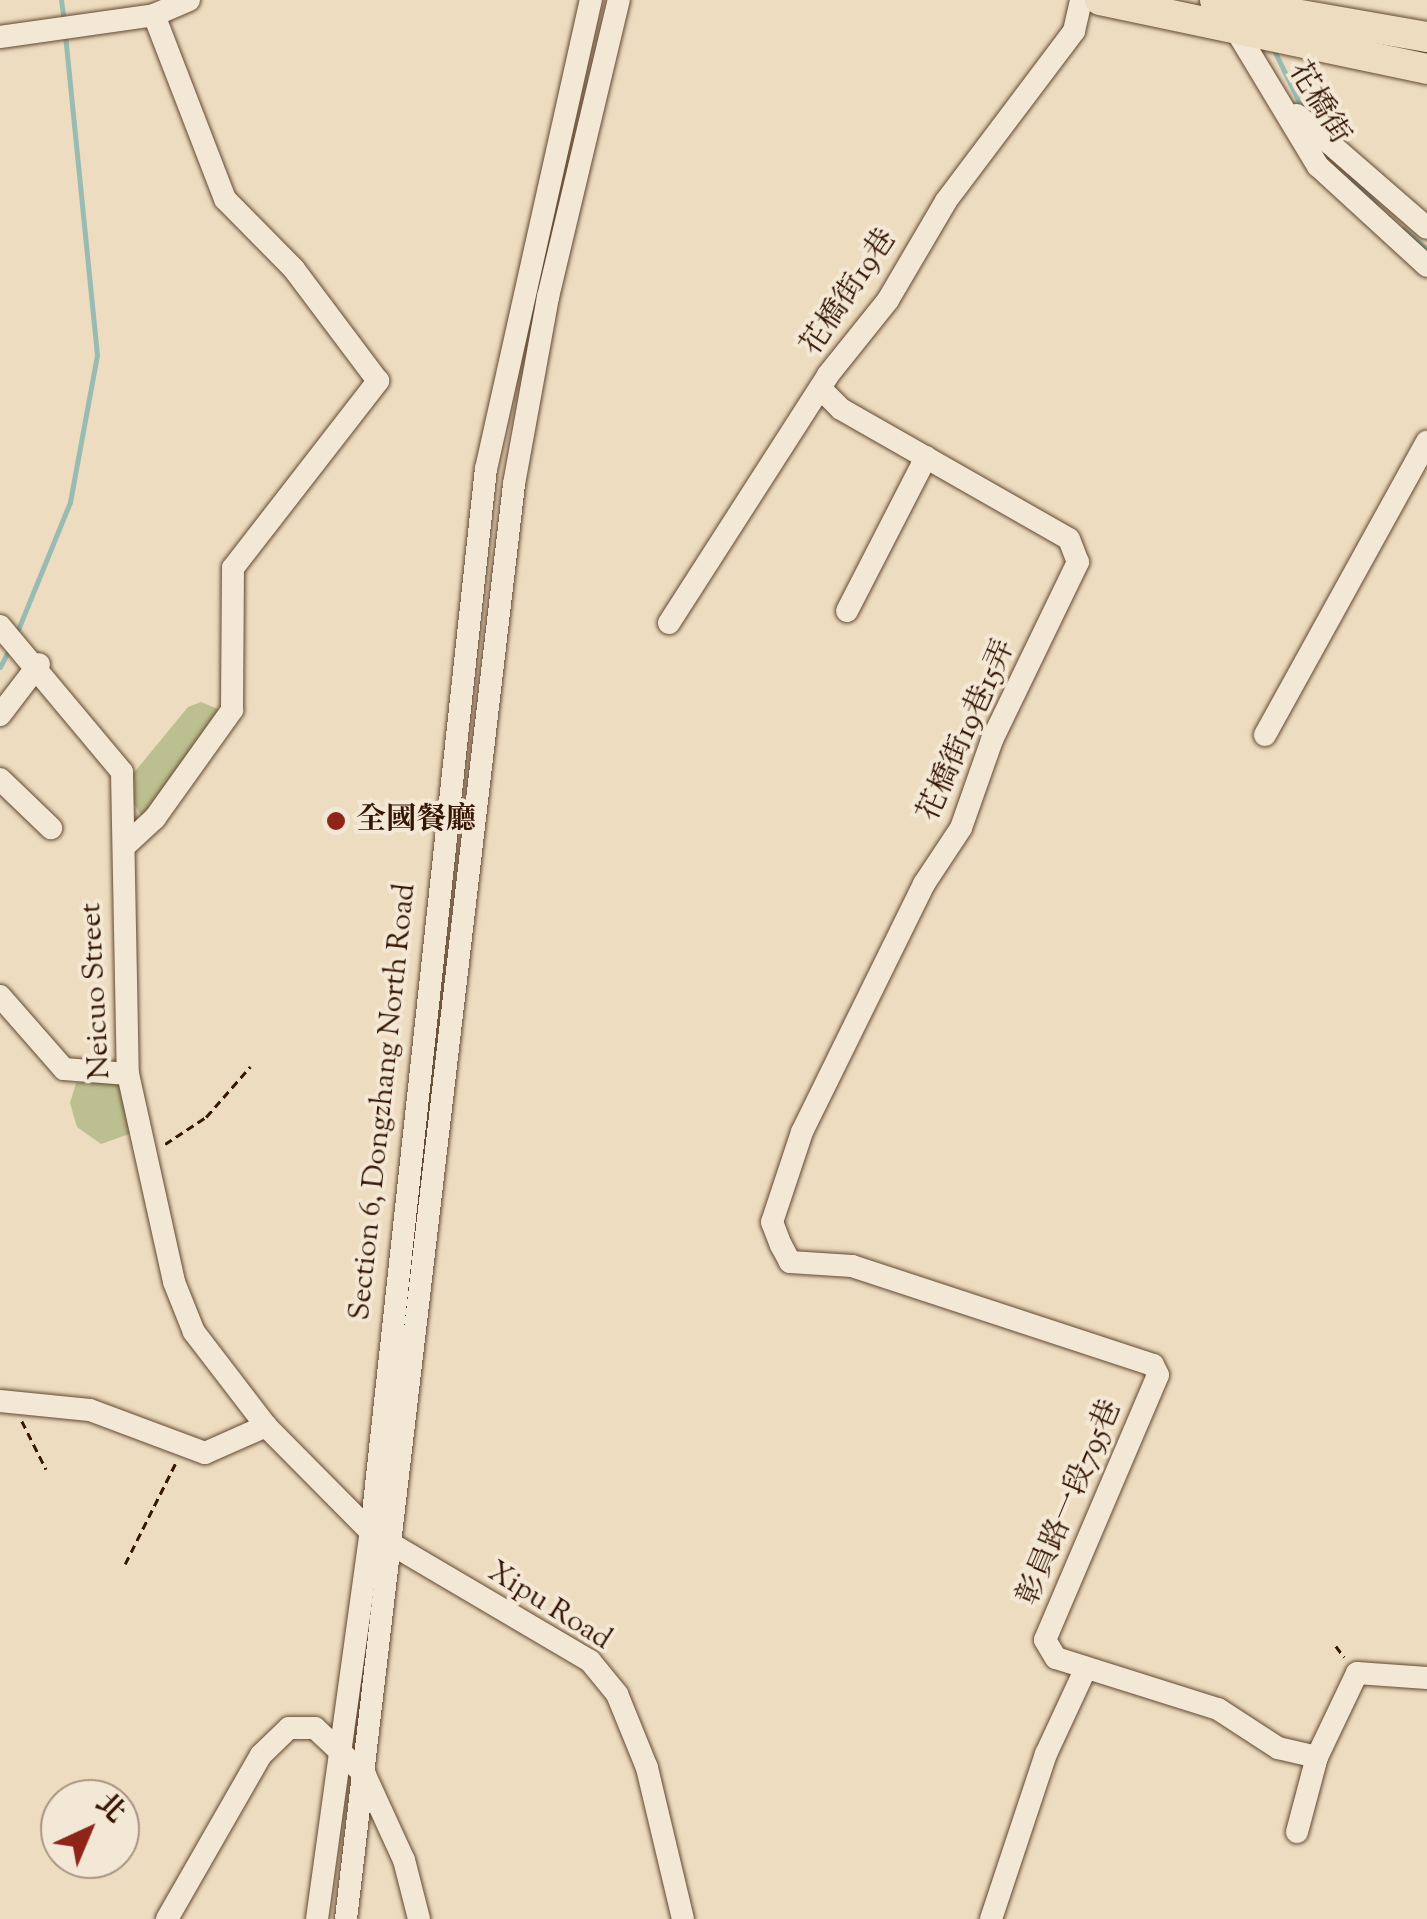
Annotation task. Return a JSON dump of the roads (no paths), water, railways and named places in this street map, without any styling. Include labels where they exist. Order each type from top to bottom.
[{"type":"main road","points":[[1100,0],[1239,34],[1427,69]]},
{"type":"main road","points":[[1217,0],[1427,37]]},
{"type":"street","points":[[0,37],[154,15],[188,0]]},
{"type":"street","name":"Section 6, Dongzhang North Road","points":[[317,1919],[371,1532],[486,470],[591,0]]},
{"type":"street","name":"Section 6, Dongzhang North Road","points":[[346,1919],[514,484],[548,296],[619,0]]},
{"type":"street","name":"花橋街19巷","points":[[669,623],[946,201],[1074,32],[1081,0]]},
{"type":"street","name":"花橋街","points":[[1217,0],[1278,94],[1318,166],[1427,266]]},
{"type":"street","points":[[127,844],[232,710],[234,568],[378,381],[294,269],[224,198],[154,15]]},
{"type":"street","points":[[1278,94],[1427,228]]},
{"type":"street","name":"花橋街19巷15弄","points":[[790,1262],[772,1222],[802,1132],[924,884],[960,828],[992,740],[1078,562],[1069,539],[926,457],[822,391]]},
{"type":"street","points":[[1265,735],[1427,442]]},
{"type":"street","points":[[848,611],[926,457]]},
{"type":"street","name":"Neicuo Street","points":[[0,626],[39,664],[122,772],[127,844],[121,883],[128,1074],[150,1150],[174,1282],[194,1332],[266,1426]]},
{"type":"street","points":[[0,715],[39,664]]},
{"type":"street","points":[[0,779],[51,828]]},
{"type":"street","points":[[0,996],[64,1069],[128,1074]]},
{"type":"street","name":"彰員路一段795巷","points":[[790,1262],[852,1266],[1153,1365],[1158,1375],[1045,1640],[1056,1658],[1218,1709],[1278,1748],[1318,1757]]},
{"type":"street","points":[[5,1399],[90,1410],[206,1454],[266,1426]]},
{"type":"street","name":"Xipu Road","points":[[266,1426],[371,1532],[590,1661],[617,1694],[647,1768],[683,1919]]},
{"type":"street","points":[[991,1919],[1046,1754],[1086,1668]]},
{"type":"street","points":[[1297,1832],[1318,1757],[1357,1673],[1427,1678]]},
{"type":"street","points":[[167,1919],[262,1755],[289,1728],[314,1728],[364,1775],[404,1860],[420,1919]]},
{"type":"waterway","points":[[61,0],[64,22]]},
{"type":"waterway","points":[[17,632],[70,502],[97,355],[65,33]]},
{"type":"waterway","points":[[1273,48],[1303,110]]},
{"type":"waterway","points":[[1350,175],[1376,205]]},
{"type":"waterway","points":[[1403,229],[1427,249]]},
{"type":"waterway","points":[[0,667],[10,647]]},
{"type":"place","name":"全國餐廳","points":[[336,821]]}]
